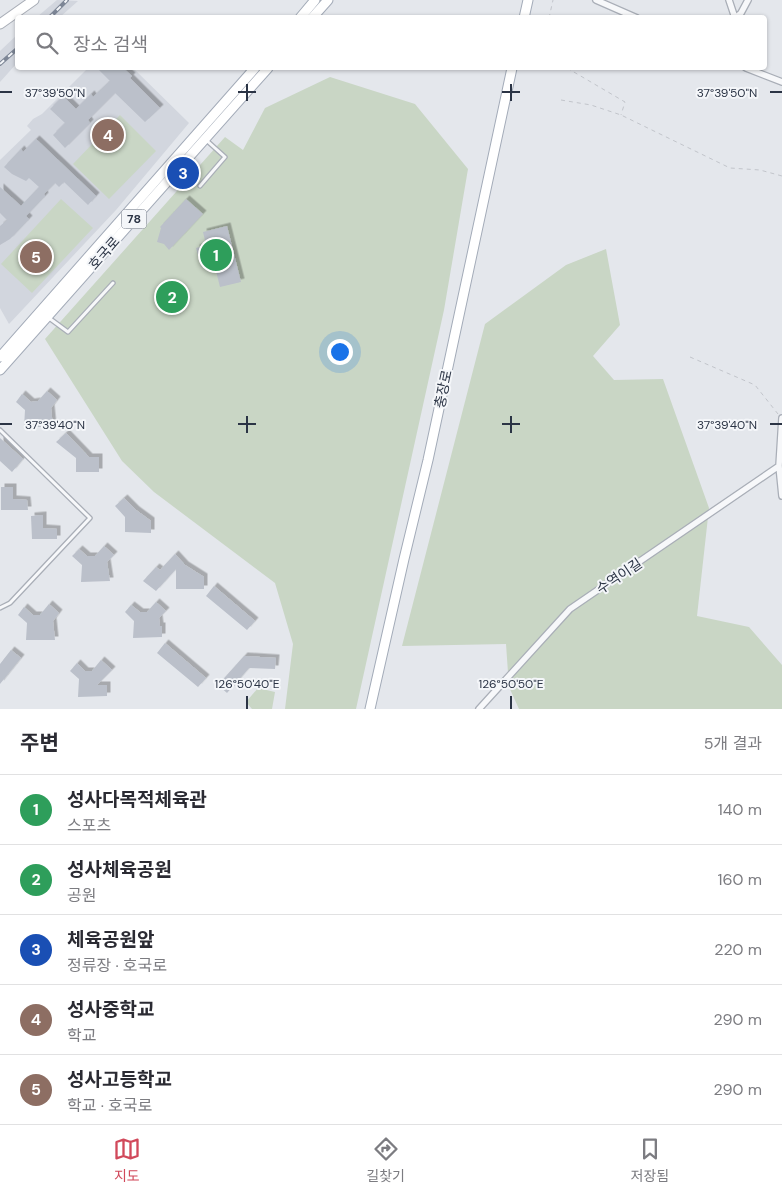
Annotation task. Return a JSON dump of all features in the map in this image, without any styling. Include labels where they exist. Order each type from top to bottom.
[{"type":"main road","points":[[302,15],[315,0]]},
{"type":"main road","points":[[315,15],[328,0]]},
{"type":"main road","points":[[525,15],[528,0]]},
{"type":"main road","points":[[0,24],[27,2]]},
{"type":"main road","name":"호국로","points":[[0,370],[196,134],[253,70]]},
{"type":"main road","name":"호국로","points":[[0,356],[44,315],[266,70]]},
{"type":"main road","name":"충장로","points":[[370,709],[428,460],[512,70]]},
{"type":"street","points":[[596,0],[630,15]]},
{"type":"street","points":[[729,0],[734,15]]},
{"type":"street","points":[[739,15],[748,0]]},
{"type":"street","points":[[751,70],[782,82]]},
{"type":"street","points":[[782,419],[779,466],[782,496]]},
{"type":"street","name":"수역이길","points":[[479,709],[570,609],[779,466]]},
{"type":"lane","points":[[196,134],[225,158],[200,186]]},
{"type":"lane","points":[[44,315],[68,332],[113,283]]},
{"type":"lane","points":[[0,430],[90,518],[10,603],[0,608]]},
{"type":"path","points":[[550,15],[553,0]]},
{"type":"path","points":[[570,70],[625,102],[621,115]]},
{"type":"path","points":[[561,100],[591,105],[621,115],[730,168],[760,170],[782,176]]},
{"type":"path","points":[[690,357],[755,385],[782,419]]},
{"type":"shaded area","points":[[57,0],[78,1],[62,15],[39,15]]},
{"type":"shaded area","points":[[15,37],[15,65],[0,82],[0,51]]},
{"type":"shaded area","points":[[86,70],[135,70],[189,123],[116,210],[9,324],[0,308],[0,160],[31,130],[27,126],[33,119],[42,114]]},
{"type":"green space","points":[[330,77],[415,104],[468,169],[444,310],[356,709],[285,709],[293,644],[275,583],[154,492],[122,461],[45,339],[225,137],[243,150],[265,108]]},
{"type":"green space","points":[[120,115],[156,151],[109,199],[73,164]]},
{"type":"green space","points":[[61,199],[93,228],[32,293],[1,264]]},
{"type":"green space","points":[[606,249],[620,325],[593,356],[614,380],[663,379],[709,508],[697,616],[749,627],[782,665],[782,709],[519,709],[509,687],[506,644],[402,646],[485,324],[566,265]]},
{"type":"green space","points":[[258,688],[275,692],[272,709],[252,709],[246,702]]},
{"type":"building","points":[[99,70],[125,70],[132,76],[130,78],[160,108],[145,122],[115,93],[88,120],[90,123],[65,148],[53,135],[65,123],[50,109],[63,96],[76,109],[91,94],[93,97],[110,81]]},
{"type":"building","points":[[36,139],[96,196],[88,205],[64,182],[59,187],[55,183],[26,216],[29,219],[10,239],[0,245],[0,226],[7,220],[0,213],[0,187],[21,206],[39,187],[29,178],[26,181],[12,174],[4,167],[21,149],[23,152]]},
{"type":"building","points":[[186,199],[203,214],[169,250],[164,244],[157,242],[160,227]]},
{"type":"building","points":[[227,226],[241,282],[220,287],[214,263],[201,266],[196,248],[206,245],[203,232]]},
{"type":"building","points":[[47,391],[57,400],[51,408],[53,427],[24,427],[25,410],[16,402],[22,394],[31,402],[38,401]]},
{"type":"building","points":[[66,433],[89,457],[99,457],[99,472],[76,472],[76,458],[56,442]]},
{"type":"building","points":[[0,438],[23,459],[12,472],[0,461]]},
{"type":"building","points":[[1,487],[13,487],[13,499],[27,500],[28,510],[1,510]]},
{"type":"building","points":[[124,498],[151,521],[151,533],[125,532],[125,517],[115,506]]},
{"type":"building","points":[[43,515],[43,528],[57,529],[57,539],[32,539],[31,516]]},
{"type":"building","points":[[104,546],[114,555],[107,562],[110,581],[81,582],[82,565],[72,556],[79,549],[87,556],[95,556]]},
{"type":"building","points":[[175,554],[185,565],[204,577],[204,589],[176,589],[176,569],[156,591],[143,581],[156,567],[160,570]]},
{"type":"building","points":[[214,586],[255,621],[247,630],[206,596]]},
{"type":"building","points":[[156,602],[166,611],[159,618],[160,626],[162,626],[162,637],[133,638],[134,621],[125,612],[131,605],[140,612],[147,612]]},
{"type":"building","points":[[49,604],[59,613],[53,621],[55,640],[26,640],[27,623],[18,615],[24,607],[33,615],[40,615]]},
{"type":"building","points":[[165,643],[206,678],[198,687],[157,653]]},
{"type":"building","points":[[11,650],[21,658],[0,684],[0,664]]},
{"type":"building","points":[[244,656],[276,658],[275,669],[249,668],[227,693],[218,685]]},
{"type":"building","points":[[101,660],[112,670],[97,685],[107,685],[107,696],[78,697],[79,679],[70,671],[77,663],[85,671],[92,671]]},
{"type":"railway","points":[[52,15],[67,0]]},
{"type":"railway","points":[[0,64],[15,51]]},
{"type":"place","name":"성사중학교","points":[[108,135]]},
{"type":"place","name":"체육공원앞","points":[[183,173]]},
{"type":"place","name":"성사다목적체육관","points":[[216,255]]},
{"type":"place","name":"성사고등학교","points":[[36,257]]},
{"type":"place","name":"성사체육공원","points":[[172,297]]}]
